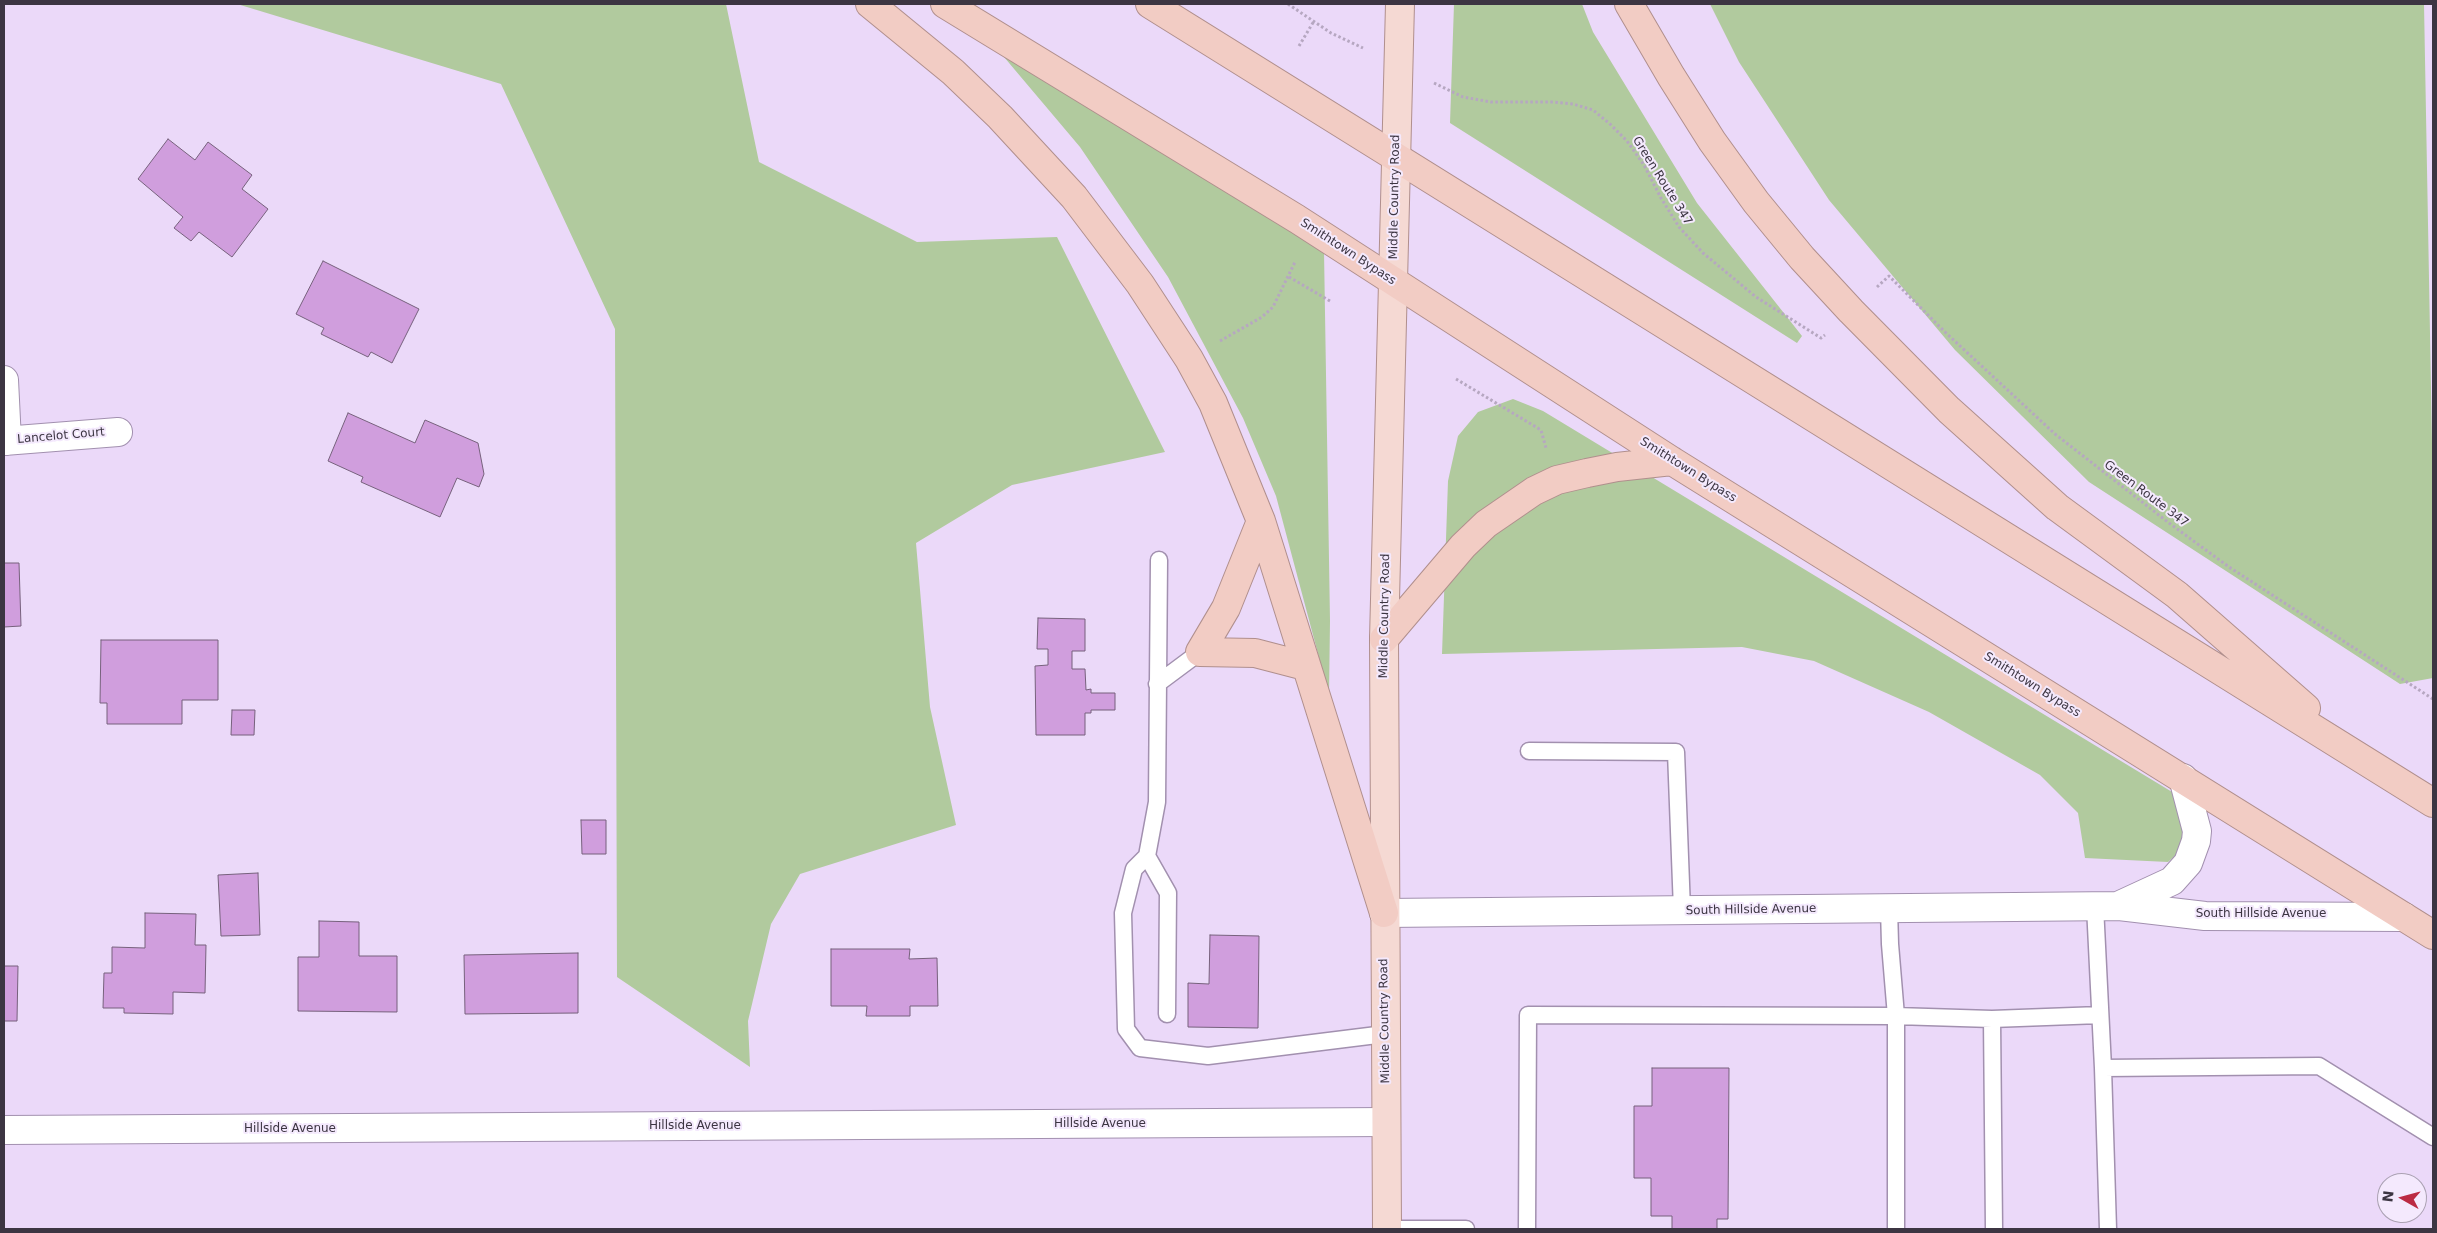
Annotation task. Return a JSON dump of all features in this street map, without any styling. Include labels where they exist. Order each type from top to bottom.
[{"type":"highway","points":[[870,4],[953,72],[1000,117],[1074,197],[1107,239],[1179,344],[1209,395],[1239,462],[1261,521],[1384,913]]},
{"type":"highway","name":"Smithtown Bypass","points":[[945,4],[1297,219],[1672,460],[2433,935]]},
{"type":"highway","points":[[1150,4],[2433,803]]},
{"type":"highway","points":[[1629,4],[1681,92],[1756,202],[1802,258],[1900,362],[1949,410],[2056,507],[2177,595],[2365,761]]},
{"type":"highway","points":[[1384,639],[1463,546],[1486,524],[1534,490],[1557,480],[1617,466],[1672,460]]},
{"type":"highway","points":[[1261,521],[1226,608],[1200,652],[1255,653],[1306,666]]},
{"type":"main road","name":"Middle Country Road","points":[[1386,1229],[1384,639],[1400,4]]},
{"type":"street","points":[[4,380],[6,441]]},
{"type":"street","name":"Lancelot Court","points":[[6,441],[118,432]]},
{"type":"street","name":"South Hillside Avenue","points":[[2107,906],[2172,881],[2188,863],[2196,841],[2196,831],[2183,778]]},
{"type":"street","name":"South Hillside Avenue","points":[[1384,913],[2107,906],[2205,916],[2404,917]]},
{"type":"street","name":"Hillside Avenue","points":[[4,1130],[1386,1122]]},
{"type":"lane","points":[[1159,560],[1157,802],[1147,856],[1134,869],[1123,913],[1126,1029],[1140,1048],[1208,1056],[1385,1034]]},
{"type":"lane","points":[[1157,684],[1200,652]]},
{"type":"lane","points":[[1529,751],[1676,752],[1682,910]]},
{"type":"lane","points":[[1147,856],[1168,893],[1167,1014]]},
{"type":"lane","points":[[2107,906],[2100,1015],[2108,1229]]},
{"type":"lane","points":[[1889,908],[1896,1016],[1896,1229]]},
{"type":"lane","points":[[1527,1229],[1528,1015],[1896,1016],[1992,1019],[2100,1015]]},
{"type":"lane","points":[[1992,1019],[1994,1229]]},
{"type":"lane","points":[[2103,1068],[2319,1066],[2433,1137]]},
{"type":"lane","points":[[1386,1229],[1466,1229]]},
{"type":"path","points":[[1288,4],[1331,32]]},
{"type":"path","points":[[1299,46],[1314,21]]},
{"type":"path","name":"Green Route 347","points":[[1464,97],[1491,102],[1573,104],[1593,110],[1627,141],[1644,165],[1661,198],[1679,226],[1703,253],[1756,297],[1821,338]]},
{"type":"path","points":[[1215,344],[1262,317],[1273,307],[1295,262]]},
{"type":"path","name":"Green Route 347","points":[[1877,287],[1890,276],[1945,332],[2055,434],[2169,523],[2229,567],[2433,699]]},
{"type":"path","points":[[1288,277],[1330,301]]},
{"type":"path","points":[[1456,379],[1541,430],[1549,456]]},
{"type":"green space","points":[[237,4],[726,4],[759,162],[917,242],[1057,237],[1165,452],[1012,485],[916,543],[930,707],[956,825],[800,874],[771,924],[748,1021],[750,1067],[617,977],[615,329],[501,84]]},
{"type":"green space","points":[[1454,4],[1582,4],[1593,32],[1697,203],[1802,336],[1797,343],[1450,123]]},
{"type":"green space","points":[[1710,4],[2424,4],[2433,498],[2433,678],[2400,684],[2089,482],[1955,350],[1829,200],[1739,62]]},
{"type":"green space","points":[[1009,49],[1324,251],[1330,621],[1329,695],[1276,496],[1243,418],[1168,277],[1080,147],[1004,57]]},
{"type":"green space","points":[[1513,399],[1543,411],[2182,798],[2192,841],[2168,862],[2085,858],[2078,813],[2040,775],[1929,712],[1814,661],[1742,647],[1442,654],[1448,481],[1458,436],[1478,412]]},
{"type":"building","points":[[168,139],[195,160],[208,142],[252,175],[242,189],[268,209],[232,257],[199,232],[191,241],[174,228],[183,217],[138,179]]},
{"type":"building","points":[[323,261],[419,309],[392,363],[371,352],[368,357],[321,334],[324,328],[296,314]]},
{"type":"building","points":[[348,413],[415,443],[425,420],[478,443],[484,474],[479,487],[457,478],[440,517],[361,482],[363,477],[328,461]]},
{"type":"building","points":[[4,563],[19,563],[21,626],[4,627]]},
{"type":"building","points":[[1038,618],[1085,619],[1085,651],[1072,651],[1072,669],[1085,669],[1086,690],[1091,689],[1091,693],[1115,693],[1115,710],[1091,710],[1091,713],[1085,713],[1085,735],[1036,735],[1035,666],[1048,665],[1048,649],[1037,649]]},
{"type":"building","points":[[101,640],[218,640],[218,700],[182,700],[182,724],[107,724],[107,703],[100,703]]},
{"type":"building","points":[[232,710],[255,710],[254,735],[231,735]]},
{"type":"building","points":[[581,820],[606,820],[606,854],[582,854]]},
{"type":"building","points":[[258,873],[260,935],[221,936],[218,875]]},
{"type":"building","points":[[145,913],[196,914],[195,945],[206,945],[205,993],[173,992],[173,1014],[124,1013],[124,1008],[103,1008],[104,973],[112,973],[112,947],[145,948]]},
{"type":"building","points":[[319,921],[359,922],[359,956],[397,956],[397,1012],[298,1011],[298,957],[319,957]]},
{"type":"building","points":[[1210,935],[1259,936],[1258,1028],[1188,1027],[1188,983],[1209,984]]},
{"type":"building","points":[[831,949],[910,949],[909,959],[937,958],[938,1006],[910,1006],[910,1016],[866,1016],[867,1006],[831,1006]]},
{"type":"building","points":[[578,953],[578,1013],[465,1014],[464,955]]},
{"type":"building","points":[[4,966],[18,966],[17,1021],[4,1021]]},
{"type":"building","points":[[1652,1068],[1729,1068],[1728,1219],[1717,1219],[1717,1229],[1672,1229],[1672,1216],[1651,1216],[1651,1178],[1634,1178],[1634,1106],[1652,1106]]}]
